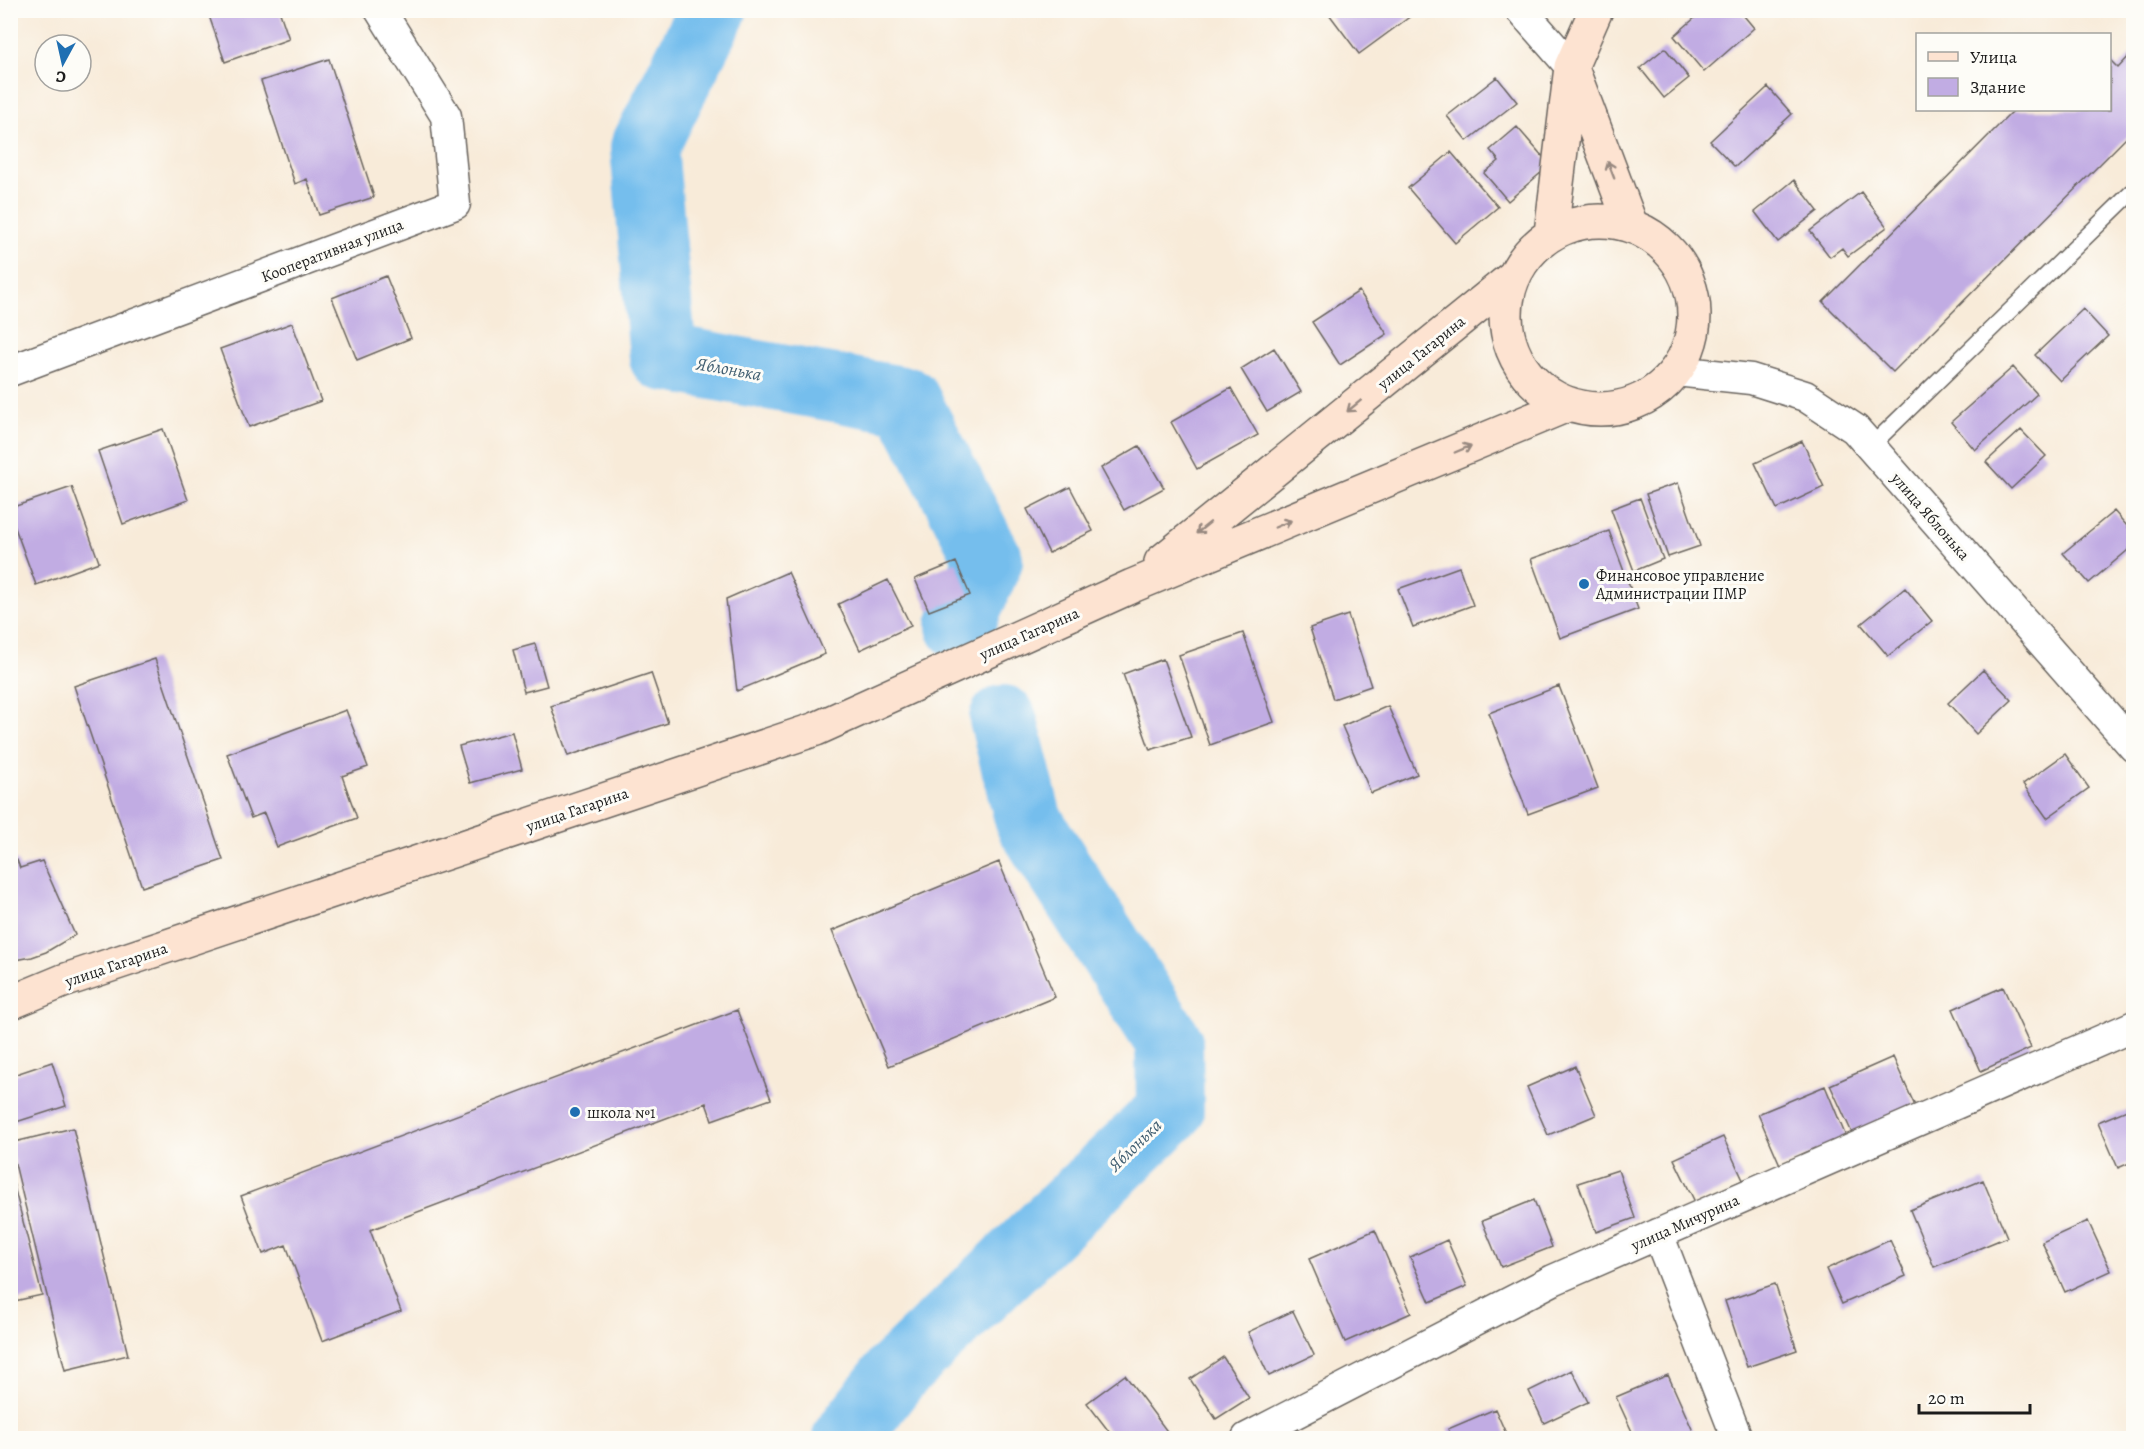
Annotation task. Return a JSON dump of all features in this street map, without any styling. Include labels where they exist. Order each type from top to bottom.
[{"type":"street","name":"Кооперативная улица","points":[[10,371],[455,204],[446,116],[380,10]]},
{"type":"street","points":[[1521,10],[1571,67],[1631,225]]},
{"type":"street","points":[[1551,233],[1571,67],[1596,10]]},
{"type":"street","name":"улица Гагарина","points":[[1590,220],[1631,225],[1668,249],[1691,286],[1694,331],[1676,371],[1647,397],[1609,409],[1570,404],[1546,392],[1527,375],[1513,353],[1506,327],[1506,301],[1514,276],[1523,259],[1551,233],[1590,220]]},
{"type":"street","name":"улица Гагарина","points":[[1132,586],[1514,276]]},
{"type":"street","name":"улица Яблонька","points":[[1676,371],[1750,379],[1805,396],[1855,429],[2133,747]]},
{"type":"street","name":"улица Гагарина","points":[[10,1002],[63,981],[816,729],[1132,586],[1570,404]]},
{"type":"street","name":"улица Мичурина","points":[[1247,1438],[1553,1280],[2133,1026]]},
{"type":"street","points":[[1658,1234],[1737,1438]]},
{"type":"lane","points":[[1870,447],[2133,190]]},
{"type":"building","points":[[207,10],[279,10],[289,39],[225,62]]},
{"type":"building","points":[[1326,10],[1419,10],[1359,54]]},
{"type":"building","points":[[1704,10],[1739,10],[1754,28],[1704,72],[1674,36]]},
{"type":"building","points":[[1665,48],[1689,78],[1664,98],[1640,68]]},
{"type":"building","points":[[2134,51],[2134,130],[1893,372],[1823,302],[2013,111],[2111,111],[2111,61],[2118,68]]},
{"type":"building","points":[[329,59],[374,197],[319,215],[307,179],[295,184],[261,81]]},
{"type":"building","points":[[1497,77],[1517,102],[1467,141],[1447,116]]},
{"type":"building","points":[[1768,87],[1792,114],[1735,167],[1710,141]]},
{"type":"building","points":[[1517,127],[1550,165],[1508,201],[1484,173],[1499,161],[1490,150]]},
{"type":"building","points":[[1451,152],[1498,207],[1455,243],[1408,188]]},
{"type":"building","points":[[1794,180],[1818,211],[1778,242],[1755,212]]},
{"type":"building","points":[[1861,192],[1887,227],[1848,256],[1842,248],[1830,257],[1810,231]]},
{"type":"building","points":[[386,276],[411,338],[357,360],[332,298]]},
{"type":"building","points":[[1359,291],[1387,334],[1340,365],[1312,322]]},
{"type":"building","points":[[2083,309],[2108,336],[2060,381],[2035,355]]},
{"type":"building","points":[[292,323],[321,401],[249,427],[220,349]]},
{"type":"building","points":[[1274,348],[1301,392],[1267,412],[1241,369]]},
{"type":"building","points":[[2013,367],[2037,394],[1975,450],[1951,422]]},
{"type":"building","points":[[1231,388],[1258,435],[1197,469],[1171,422]]},
{"type":"building","points":[[163,429],[188,500],[123,524],[98,451]]},
{"type":"building","points":[[2021,430],[2046,456],[2011,489],[1986,462]]},
{"type":"building","points":[[1802,441],[1824,487],[1777,509],[1755,463]]},
{"type":"building","points":[[1139,446],[1164,488],[1124,510],[1101,468]]},
{"type":"building","points":[[1678,483],[1700,546],[1668,557],[1646,494]]},
{"type":"building","points":[[72,487],[99,562],[36,585],[10,514],[10,508]]},
{"type":"building","points":[[1070,487],[1093,531],[1049,553],[1027,509]]},
{"type":"building","points":[[1640,498],[1663,559],[1634,571],[1611,509]]},
{"type":"building","points":[[2114,511],[2134,534],[2134,545],[2089,583],[2063,553]]},
{"type":"building","name":"Финансовое управление Администрации ПМР","points":[[1609,531],[1638,609],[1560,638],[1531,559]]},
{"type":"building","points":[[956,562],[970,595],[929,611],[915,579]]},
{"type":"building","points":[[1459,567],[1473,605],[1413,627],[1398,589]]},
{"type":"building","points":[[788,572],[825,654],[737,691],[726,599]]},
{"type":"building","points":[[888,580],[911,626],[860,650],[838,604]]},
{"type":"building","points":[[1905,588],[1932,621],[1888,656],[1861,624]]},
{"type":"building","points":[[1348,615],[1371,686],[1333,699],[1310,628]]},
{"type":"building","points":[[1243,633],[1274,722],[1210,745],[1179,655]]},
{"type":"building","points":[[535,644],[547,686],[524,692],[513,650]]},
{"type":"building","points":[[155,659],[223,860],[142,887],[74,686]]},
{"type":"building","points":[[1163,659],[1191,737],[1150,750],[1123,674]]},
{"type":"building","points":[[1983,670],[2012,700],[1976,734],[1948,703]]},
{"type":"building","points":[[651,673],[668,723],[568,756],[551,706]]},
{"type":"building","points":[[1559,686],[1598,788],[1528,814],[1489,713]]},
{"type":"building","points":[[1388,706],[1417,774],[1371,793],[1342,726]]},
{"type":"building","points":[[346,710],[368,767],[342,776],[357,818],[277,847],[264,813],[251,818],[227,754]]},
{"type":"building","points":[[512,732],[522,769],[470,783],[459,746]]},
{"type":"building","points":[[2065,754],[2089,788],[2047,818],[2023,784]]},
{"type":"building","points":[[17,860],[20,868],[42,861],[75,935],[46,952],[10,961],[10,862]]},
{"type":"building","points":[[999,862],[1055,997],[889,1066],[832,931]]},
{"type":"building","points":[[2003,987],[2031,1048],[1981,1071],[1953,1009]]},
{"type":"building","name":"школа №1","points":[[737,1010],[771,1099],[712,1120],[706,1103],[370,1230],[401,1311],[322,1341],[286,1245],[263,1254],[241,1196]]},
{"type":"building","points":[[1893,1057],[1915,1106],[1853,1135],[1830,1085]]},
{"type":"building","points":[[52,1062],[66,1106],[10,1124],[10,1076]]},
{"type":"building","points":[[1575,1066],[1596,1115],[1548,1135],[1527,1087]]},
{"type":"building","points":[[1825,1086],[1847,1139],[1781,1167],[1758,1114]]},
{"type":"building","points":[[2134,1107],[2134,1161],[2118,1168],[2098,1122]]},
{"type":"building","points":[[73,1128],[128,1355],[65,1370],[10,1143]]},
{"type":"building","points":[[1723,1137],[1743,1180],[1695,1202],[1674,1159]]},
{"type":"building","points":[[1618,1170],[1635,1218],[1596,1232],[1578,1183]]},
{"type":"building","points":[[10,1171],[42,1295],[10,1302]]},
{"type":"building","points":[[1983,1180],[2007,1237],[1934,1267],[1910,1210]]},
{"type":"building","points":[[1534,1200],[1552,1247],[1501,1267],[1482,1221]]},
{"type":"building","points":[[2088,1221],[2111,1271],[2065,1292],[2042,1242]]},
{"type":"building","points":[[1375,1230],[1411,1313],[1345,1342],[1309,1259]]},
{"type":"building","points":[[1447,1240],[1467,1286],[1430,1302],[1410,1257]]},
{"type":"building","points":[[1890,1240],[1906,1276],[1842,1304],[1826,1269]]},
{"type":"building","points":[[1775,1284],[1797,1350],[1747,1367],[1725,1301]]},
{"type":"building","points":[[1293,1311],[1314,1355],[1269,1376],[1248,1332]]},
{"type":"building","points":[[1223,1357],[1249,1398],[1216,1419],[1190,1379]]},
{"type":"building","points":[[1572,1370],[1588,1402],[1544,1423],[1529,1391]]},
{"type":"building","points":[[1125,1375],[1172,1438],[1114,1438],[1087,1403]]},
{"type":"building","points":[[1668,1375],[1696,1438],[1635,1438],[1616,1397]]},
{"type":"building","points":[[1495,1409],[1508,1438],[1453,1438],[1448,1429]]},
{"type":"waterway","name":"Яблонька","points":[[713,10],[644,148],[663,357],[907,401],[989,560],[960,626]]},
{"type":"waterway","name":"Яблонька","points":[[846,1438],[897,1372],[1170,1111],[1169,1042],[1029,822],[1003,719]]},
{"type":"place","name":"Финансовое управление Администрации ПМР","points":[[1584,584]]},
{"type":"place","name":"школа №1","points":[[575,1112]]}]
